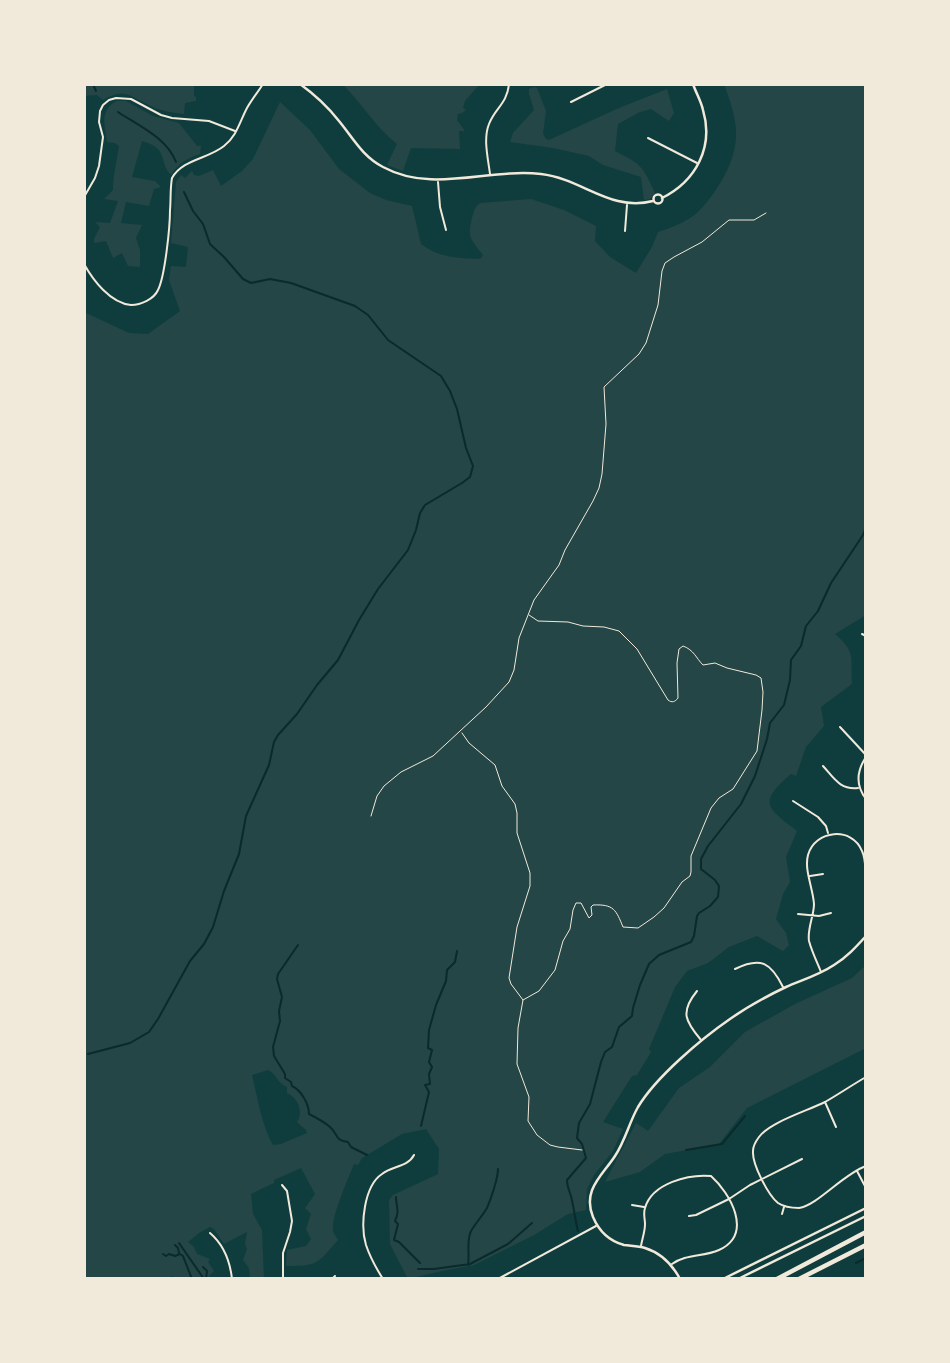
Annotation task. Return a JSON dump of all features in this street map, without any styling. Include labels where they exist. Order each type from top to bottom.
[{"type":"highway","points":[[777,1279],[866,1232]]},
{"type":"highway","points":[[799,1279],[866,1245]]},
{"type":"street","points":[[84,264],[96,283],[123,303],[138,304],[156,294],[162,279],[168,236],[172,178],[186,164],[225,145],[236,132],[263,84]]},
{"type":"street","points":[[300,84],[332,113],[369,158],[412,179],[438,180],[526,172],[552,175],[627,204],[653,201],[657,194],[662,198],[686,182],[699,164],[705,150],[707,130],[693,84]]},
{"type":"street","points":[[489,174],[486,141],[488,127],[506,99],[509,84]]},
{"type":"street","points":[[571,102],[607,84]]},
{"type":"street","points":[[84,197],[99,166],[103,137],[99,122],[100,111],[109,100],[116,97],[131,99],[161,115],[209,121],[236,132]]},
{"type":"street","points":[[648,138],[699,164]]},
{"type":"street","points":[[438,180],[440,207],[446,230]]},
{"type":"street","points":[[625,231],[627,204]]},
{"type":"street","points":[[862,634],[866,636]]},
{"type":"street","points":[[840,727],[866,756],[858,779],[859,788],[866,799]]},
{"type":"street","points":[[823,766],[842,787],[859,788]]},
{"type":"street","points":[[793,802],[818,817],[826,826],[828,834]]},
{"type":"street","points":[[821,972],[809,939],[814,903],[807,863],[810,849],[828,834],[851,838],[862,849],[866,878]]},
{"type":"street","points":[[862,849],[866,846]]},
{"type":"street","points":[[809,877],[823,874]]},
{"type":"street","points":[[798,914],[823,916],[831,913]]},
{"type":"street","points":[[680,1279],[671,1265],[657,1254],[614,1241],[597,1226],[590,1202],[596,1180],[619,1150],[630,1123],[648,1093],[664,1074],[731,1018],[783,988],[821,972],[845,957],[866,936]]},
{"type":"street","points":[[735,969],[754,961],[763,962],[777,975],[783,988]]},
{"type":"street","points":[[697,991],[687,1006],[686,1013],[688,1023],[702,1041]]},
{"type":"street","points":[[866,1077],[825,1101],[768,1128],[758,1138],[753,1150],[753,1159],[769,1193],[775,1200],[791,1208],[806,1206],[857,1169],[866,1166]]},
{"type":"street","points":[[825,1101],[836,1127]]},
{"type":"street","points":[[748,1149],[753,1150]]},
{"type":"street","points":[[383,1279],[370,1258],[365,1242],[363,1229],[368,1192],[379,1175],[411,1161],[414,1155]]},
{"type":"street","points":[[689,1216],[729,1199],[762,1178],[802,1160]]},
{"type":"street","points":[[857,1169],[866,1188]]},
{"type":"street","points":[[711,1176],[712,1171]]},
{"type":"street","points":[[641,1247],[645,1208],[654,1194],[663,1186],[691,1176],[711,1176],[724,1189],[729,1199],[737,1217],[736,1232],[730,1242],[719,1250],[685,1257],[671,1265]]},
{"type":"street","points":[[282,1185],[288,1198],[292,1221],[283,1253],[283,1279]]},
{"type":"street","points":[[632,1205],[645,1208]]},
{"type":"street","points":[[782,1214],[784,1206]]},
{"type":"street","points":[[723,1279],[866,1208]]},
{"type":"street","points":[[738,1279],[866,1216]]},
{"type":"street","points":[[498,1279],[597,1226]]},
{"type":"street","points":[[736,1232],[740,1234]]},
{"type":"street","points":[[210,1233],[226,1255],[232,1279]]},
{"type":"path","points":[[371,816],[377,796],[384,786],[401,772],[433,757],[509,682],[514,670],[519,638],[534,600],[559,565],[596,494],[602,474],[606,424],[604,387],[646,344],[657,306],[663,267],[668,260],[702,242],[729,220],[754,220],[766,213]]},
{"type":"path","points":[[523,1000],[539,991],[555,970],[576,903],[581,903],[589,918],[593,905],[613,908],[619,914],[623,927],[627,929],[642,926],[670,901],[682,882],[691,874],[691,856],[711,808],[719,798],[733,789],[757,751],[762,706],[760,677],[715,663],[703,665],[696,654],[683,646],[679,649],[677,658],[678,698],[671,702],[637,649],[619,631],[568,622],[538,621],[529,615]]},
{"type":"path","points":[[461,731],[473,747],[495,765],[502,786],[513,800],[517,833],[529,868],[530,881],[517,927],[509,978],[523,1000],[518,1028],[517,1064],[529,1097],[528,1121],[537,1135],[550,1145],[582,1150]]},
{"type":"shaded area","points":[[84,84],[194,84],[196,101],[185,103],[184,114],[176,113],[155,108],[123,94],[103,100],[97,95],[84,96]]},
{"type":"shaded area","points":[[342,84],[480,84],[465,101],[463,108],[466,110],[458,114],[457,120],[465,131],[459,131],[460,149],[411,148],[403,171],[387,165],[397,144]]},
{"type":"shaded area","points":[[724,84],[866,84],[866,615],[835,634],[850,651],[852,684],[821,707],[824,726],[806,747],[796,776],[791,774],[773,792],[770,799],[773,811],[797,831],[786,857],[790,882],[783,894],[776,919],[786,933],[789,945],[783,951],[757,936],[729,947],[708,963],[687,971],[675,987],[649,1049],[651,1052],[603,1122],[623,1129],[613,1151],[594,1175],[587,1189],[586,1210],[568,1214],[534,1235],[474,1265],[408,1279],[390,1244],[389,1200],[393,1195],[438,1174],[439,1149],[426,1129],[402,1134],[362,1158],[358,1165],[354,1164],[333,1224],[338,1240],[316,1262],[286,1266],[287,1250],[306,1246],[311,1239],[306,1229],[311,1214],[305,1208],[315,1194],[301,1168],[251,1194],[253,1214],[262,1230],[264,1279],[250,1279],[249,1268],[243,1260],[247,1249],[247,1232],[224,1244],[210,1227],[188,1242],[197,1254],[210,1259],[208,1262],[214,1271],[209,1276],[212,1279],[178,1279],[172,1276],[165,1279],[84,1279],[84,312],[129,333],[148,334],[180,311],[169,280],[171,266],[186,267],[188,247],[171,243],[176,182],[181,175],[185,178],[192,171],[199,176],[213,170],[221,186],[242,171],[253,159],[280,102],[310,130],[339,169],[370,193],[412,206],[421,244],[435,252],[456,258],[480,259],[483,255],[470,235],[476,206],[480,203],[531,199],[564,210],[596,226],[595,241],[610,257],[636,273],[658,232],[697,213],[724,176],[735,147],[736,130]],"holes":[[[268,1070],[287,1087],[287,1093],[297,1102],[300,1110],[297,1122],[307,1133],[273,1145],[263,1120],[252,1075]]]},
{"type":"shaded area","points":[[537,88],[546,111],[543,134],[549,140],[667,89],[674,113],[669,121],[651,109],[618,124],[615,151],[644,171],[655,193],[650,199],[644,200],[641,177],[603,165],[589,156],[510,142],[513,133],[534,110],[529,89]]},
{"type":"shaded area","points":[[116,101],[126,101],[153,116],[179,123],[197,146],[201,146],[200,154],[177,167],[171,175],[157,148],[142,141],[132,177],[155,181],[161,187],[154,189],[149,206],[126,202],[121,223],[142,225],[136,238],[140,250],[140,267],[128,266],[122,253],[113,258],[106,241],[94,243],[100,227],[95,222],[110,223],[118,201],[104,199],[113,190],[119,146],[107,142],[104,119],[107,110]]},
{"type":"shaded area","points":[[866,965],[866,1048],[747,1108],[719,1144],[665,1154],[640,1172],[605,1182],[636,1123],[648,1131],[679,1088],[710,1067],[745,1032],[795,1004],[852,978]]},
{"type":"waterway","points":[[93,84],[96,91]]},
{"type":"waterway","points":[[118,112],[159,139],[176,162]]},
{"type":"waterway","points":[[88,1054],[130,1043],[149,1032],[158,1019],[190,961],[213,927],[239,854],[246,816],[269,765],[274,742],[338,660],[378,589],[408,550],[425,505],[470,477],[473,466],[457,409],[441,376],[388,340],[368,315],[355,306],[291,283],[270,279],[251,283],[243,279],[210,244],[203,224],[184,192]]},
{"type":"waterway","points":[[578,1231],[567,1180],[586,1158],[577,1138],[579,1123],[590,1104],[605,1052],[612,1047],[619,1027],[632,1016],[649,964],[659,955],[691,942],[697,916],[718,897],[719,886],[701,869],[701,859],[741,804],[755,776],[770,723],[784,705],[791,660],[801,646],[806,626],[818,611],[831,583],[866,527]]},
{"type":"waterway","points":[[298,945],[278,974],[282,997],[280,1021],[273,1047],[274,1056],[285,1078],[304,1098],[309,1114],[330,1127],[341,1140],[367,1155]]},
{"type":"waterway","points":[[421,1126],[429,1092],[425,1085],[430,1084],[429,1074],[432,1067],[429,1062],[432,1050],[428,1048],[429,1030],[446,981],[447,970],[455,962],[457,951]]},
{"type":"waterway","points":[[686,1150],[722,1144],[745,1116]]},
{"type":"waterway","points":[[468,1265],[470,1235],[487,1208],[498,1169]]},
{"type":"waterway","points":[[396,1197],[398,1211],[395,1221],[398,1224],[394,1240],[420,1263]]},
{"type":"waterway","points":[[418,1269],[470,1264],[508,1244],[532,1223]]},
{"type":"waterway","points":[[179,1243],[204,1279]]},
{"type":"waterway","points":[[175,1245],[179,1253]]},
{"type":"waterway","points":[[163,1254],[183,1256],[192,1279]]},
{"type":"waterway","points":[[856,1263],[866,1258]]},
{"type":"waterway","points":[[203,1267],[207,1271],[206,1279]]}]
